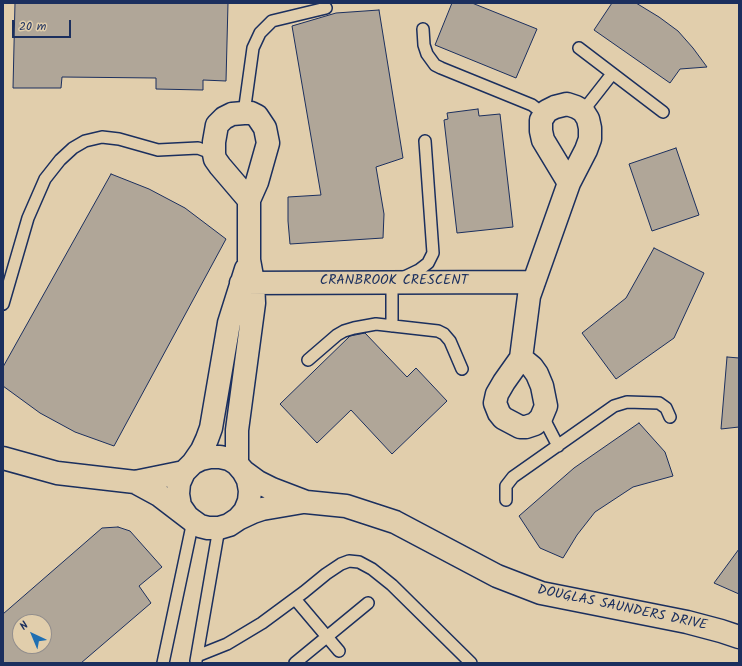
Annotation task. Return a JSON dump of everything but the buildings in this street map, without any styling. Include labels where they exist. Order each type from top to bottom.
[{"type":"street","points":[[521,358],[532,366],[542,386],[546,406],[542,415],[535,424],[526,427],[520,427],[503,418],[495,403],[497,394],[521,358],[529,296],[569,183],[590,139],[588,119],[583,111],[567,104],[555,106],[547,111],[541,120],[541,131],[543,140],[569,183]]},
{"type":"street","points":[[190,519],[180,506],[178,494],[179,483],[202,450],[208,439],[211,428],[228,323],[247,282],[250,260],[249,200],[268,143],[268,136],[265,128],[257,116],[251,113],[232,114],[220,121],[215,131],[214,154],[220,166],[249,200]]},
{"type":"street","points":[[240,468],[237,430],[254,303],[247,282]]},
{"type":"street","name":"CRANBROOK CRESCENT","points":[[247,282],[534,282]]},
{"type":"street","points":[[3,458],[57,473],[135,482],[188,468],[201,459],[220,456],[229,460],[240,468],[248,480],[250,491],[247,506],[228,524],[208,528],[200,526],[159,496],[135,482]]},
{"type":"street","name":"DOUGLAS SAUNDERS DRIVE","points":[[240,468],[258,482],[306,502]]},
{"type":"street","name":"DOUGLAS SAUNDERS DRIVE","points":[[228,524],[262,509],[306,502],[346,506],[395,522],[497,576],[541,593],[687,622],[739,637]]},
{"type":"lane","points":[[244,113],[253,48],[260,33],[272,21],[326,8]]},
{"type":"lane","points":[[423,29],[427,54],[435,65],[532,105],[545,115]]},
{"type":"lane","points":[[579,48],[663,112]]},
{"type":"lane","points":[[583,111],[612,74]]},
{"type":"lane","points":[[3,304],[28,218],[45,179],[60,160],[73,148],[85,141],[102,137],[118,139],[158,150],[198,148],[214,154]]},
{"type":"lane","points":[[392,326],[392,283],[419,270],[428,263],[433,253],[425,141]]},
{"type":"lane","points":[[308,360],[337,335],[344,331],[376,324],[428,329],[444,334],[450,341],[462,369]]},
{"type":"lane","points":[[506,500],[506,486],[508,481],[614,406],[627,402],[659,403],[666,408],[670,417]]},
{"type":"lane","points":[[542,415],[558,446]]},
{"type":"lane","points":[[163,663],[190,519]]},
{"type":"lane","points":[[196,660],[228,524]]},
{"type":"lane","points":[[196,660],[262,623],[326,574],[341,564],[349,561],[359,562],[372,569],[392,585],[456,646],[471,663]]},
{"type":"lane","points":[[295,599],[339,651]]},
{"type":"lane","points":[[295,663],[368,603]]}]
